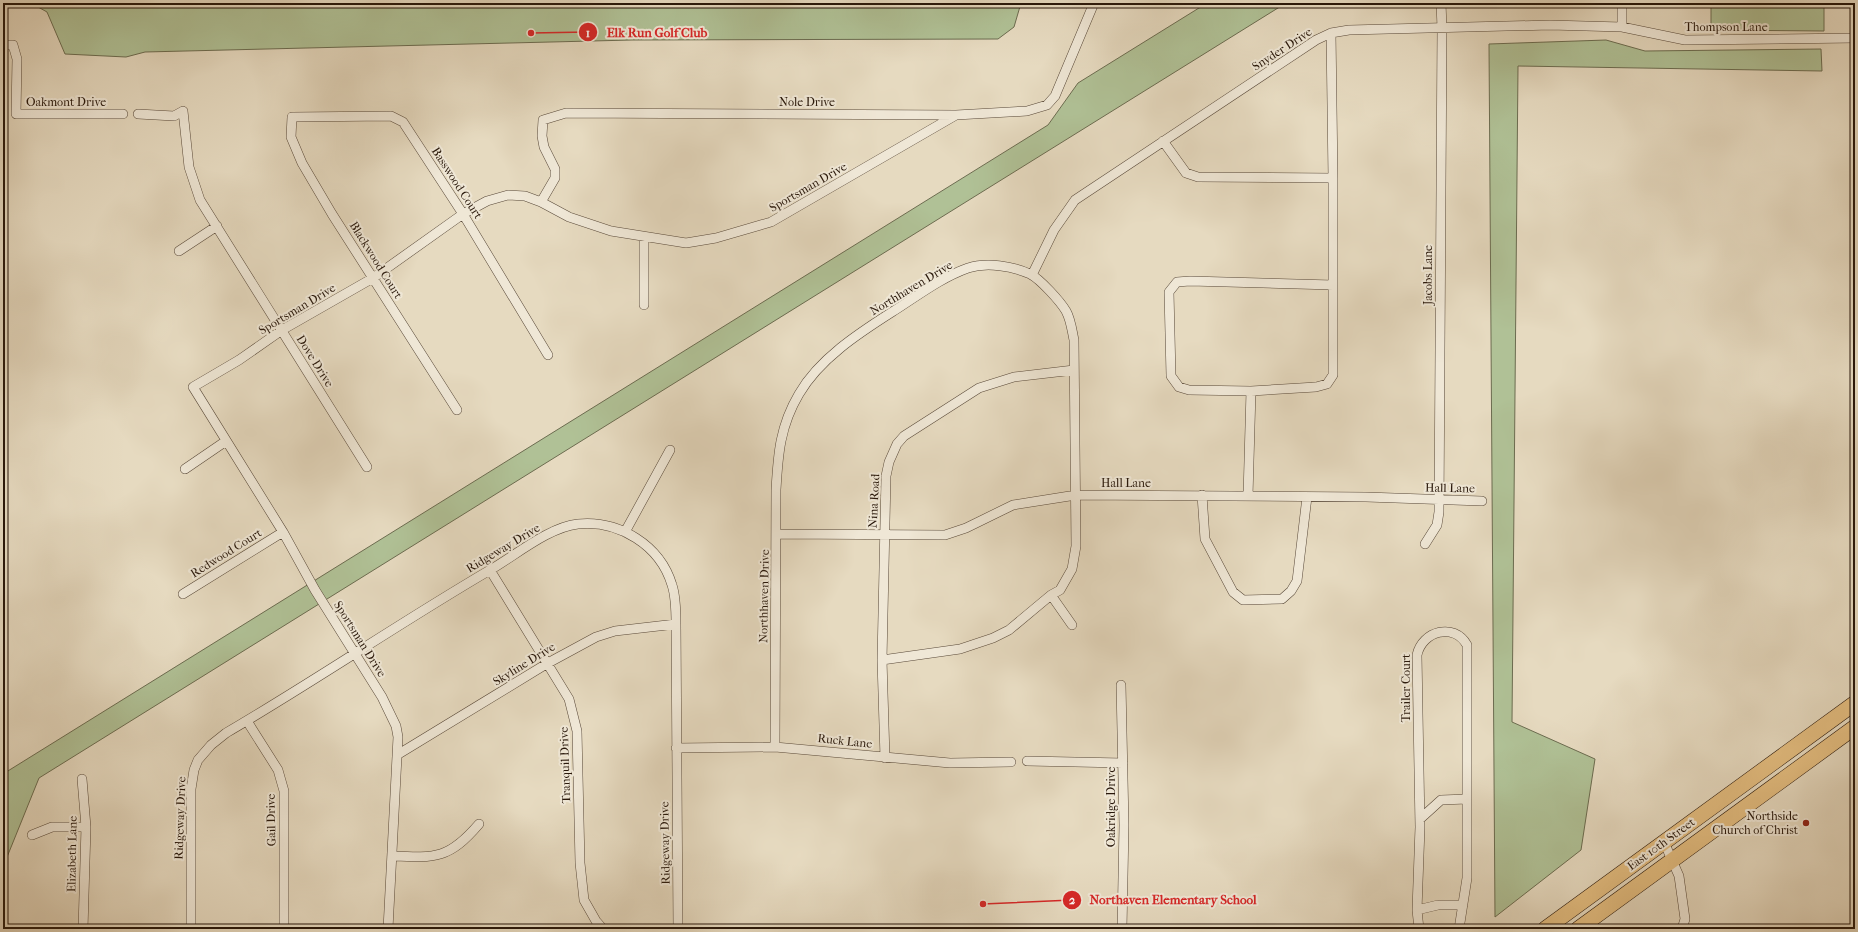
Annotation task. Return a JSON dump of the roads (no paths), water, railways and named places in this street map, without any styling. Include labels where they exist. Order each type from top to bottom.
[{"type":"main road","name":"East 10th Street","points":[[1545,929],[1855,703]]},
{"type":"main road","name":"East 10th Street","points":[[1578,929],[1855,726]]},
{"type":"street","name":"Nole Drive","points":[[541,202],[555,178],[554,165],[544,146],[542,136],[543,120],[566,113],[956,115],[1027,111],[1047,105],[1055,96],[1094,3]]},
{"type":"street","name":"Jacobs Lane","points":[[1425,544],[1437,525],[1439,501],[1441,3]]},
{"type":"street","points":[[1622,3],[1622,26]]},
{"type":"street","name":"Snyder Drive","points":[[1032,274],[1054,230],[1075,200],[1316,40],[1331,33],[1349,30],[1550,25],[1622,26]]},
{"type":"street","name":"Thompson Lane","points":[[1622,26],[1685,40],[1855,38]]},
{"type":"street","points":[[1331,33],[1333,178],[1333,285],[1333,376],[1327,384],[1316,387],[1251,391],[1189,390],[1179,387],[1171,376],[1170,292],[1177,282],[1190,281],[1333,285]]},
{"type":"street","name":"Oakmont Drive","points":[[3,45],[13,44],[17,59],[16,114],[123,114]]},
{"type":"street","points":[[138,114],[174,116],[183,111],[189,167],[193,183],[200,200],[217,226],[179,251]]},
{"type":"street","name":"Sportsman Drive","points":[[388,929],[398,737],[396,726],[382,697],[315,590],[283,532],[193,387],[239,360],[282,330],[373,278],[463,214],[487,201],[508,195],[525,196],[541,202],[569,218],[612,231],[644,238],[686,243],[716,238],[771,222],[942,121],[956,115]]},
{"type":"street","name":"Basswood Court","points":[[292,117],[392,116],[403,122],[463,214],[548,355]]},
{"type":"street","name":"Blackwood Court","points":[[292,117],[291,137],[302,162],[373,278],[457,410]]},
{"type":"street","points":[[1163,141],[1186,173],[1198,177],[1333,178]]},
{"type":"street","name":"Dove Drive","points":[[217,226],[368,467]]},
{"type":"street","points":[[644,238],[644,305]]},
{"type":"street","name":"Northhaven Drive","points":[[775,747],[776,490],[781,436],[787,417],[800,393],[815,373],[855,336],[943,280],[969,268],[986,266],[1004,266],[1032,274],[1056,298],[1066,312],[1074,340],[1076,546],[1072,569],[1060,590],[1051,595],[1009,630],[992,638],[960,649],[882,660]]},
{"type":"street","name":"Nina Road","points":[[884,758],[882,660],[884,535],[887,469],[897,444],[904,436],[979,388],[1014,377],[1074,370]]},
{"type":"street","points":[[1248,496],[1251,391]]},
{"type":"street","points":[[185,469],[226,441]]},
{"type":"street","points":[[625,532],[670,450]]},
{"type":"street","name":"Hall Lane","points":[[777,534],[945,535],[954,533],[1013,505],[1076,495],[1202,495],[1482,501]]},
{"type":"street","points":[[1202,495],[1205,539],[1233,592],[1243,600],[1282,599],[1294,586],[1297,581],[1307,497]]},
{"type":"street","name":"Ridgeway Drive","points":[[191,929],[191,789],[194,770],[198,760],[211,745],[226,733],[490,570],[550,534],[578,524],[607,525],[625,532],[645,545],[666,569],[673,585],[676,624],[678,929]]},
{"type":"street","name":"Redwood Court","points":[[183,594],[283,532]]},
{"type":"street","name":"Tranquil Drive","points":[[490,570],[548,663],[574,710],[578,731],[580,862],[584,900],[596,921],[603,929]]},
{"type":"street","points":[[1051,595],[1072,625]]},
{"type":"street","name":"Skyline Drive","points":[[397,755],[548,663],[596,636],[615,631],[676,624]]},
{"type":"street","name":"Trailer Court","points":[[1419,929],[1420,819],[1417,655],[1421,643],[1427,638],[1440,632],[1454,632],[1459,635],[1467,645],[1467,878],[1459,929]]},
{"type":"street","name":"Oakridge Drive","points":[[1120,685],[1124,825],[1122,929]]},
{"type":"street","name":"Gail Drive","points":[[247,721],[278,770],[284,791],[284,929]]},
{"type":"street","name":"Ruck Lane","points":[[676,748],[775,747],[950,763],[1011,762]]},
{"type":"street","points":[[1027,761],[1123,763]]},
{"type":"street","name":"Elizabeth Lane","points":[[82,779],[86,827],[83,929]]},
{"type":"street","points":[[1420,819],[1442,800],[1467,799]]},
{"type":"street","points":[[392,856],[430,856],[452,850],[464,842],[479,824]]},
{"type":"street","points":[[32,835],[52,827],[86,827]]},
{"type":"street","points":[[1664,842],[1678,876],[1685,919],[1682,929]]},
{"type":"street","points":[[1418,910],[1438,905],[1463,905]]},
{"type":"place","name":"Elk Run Golf Club","points":[[531,33]]},
{"type":"place","name":"Northside Church of Christ","points":[[1806,823]]},
{"type":"place","name":"Northaven Elementary School","points":[[983,904]]}]
